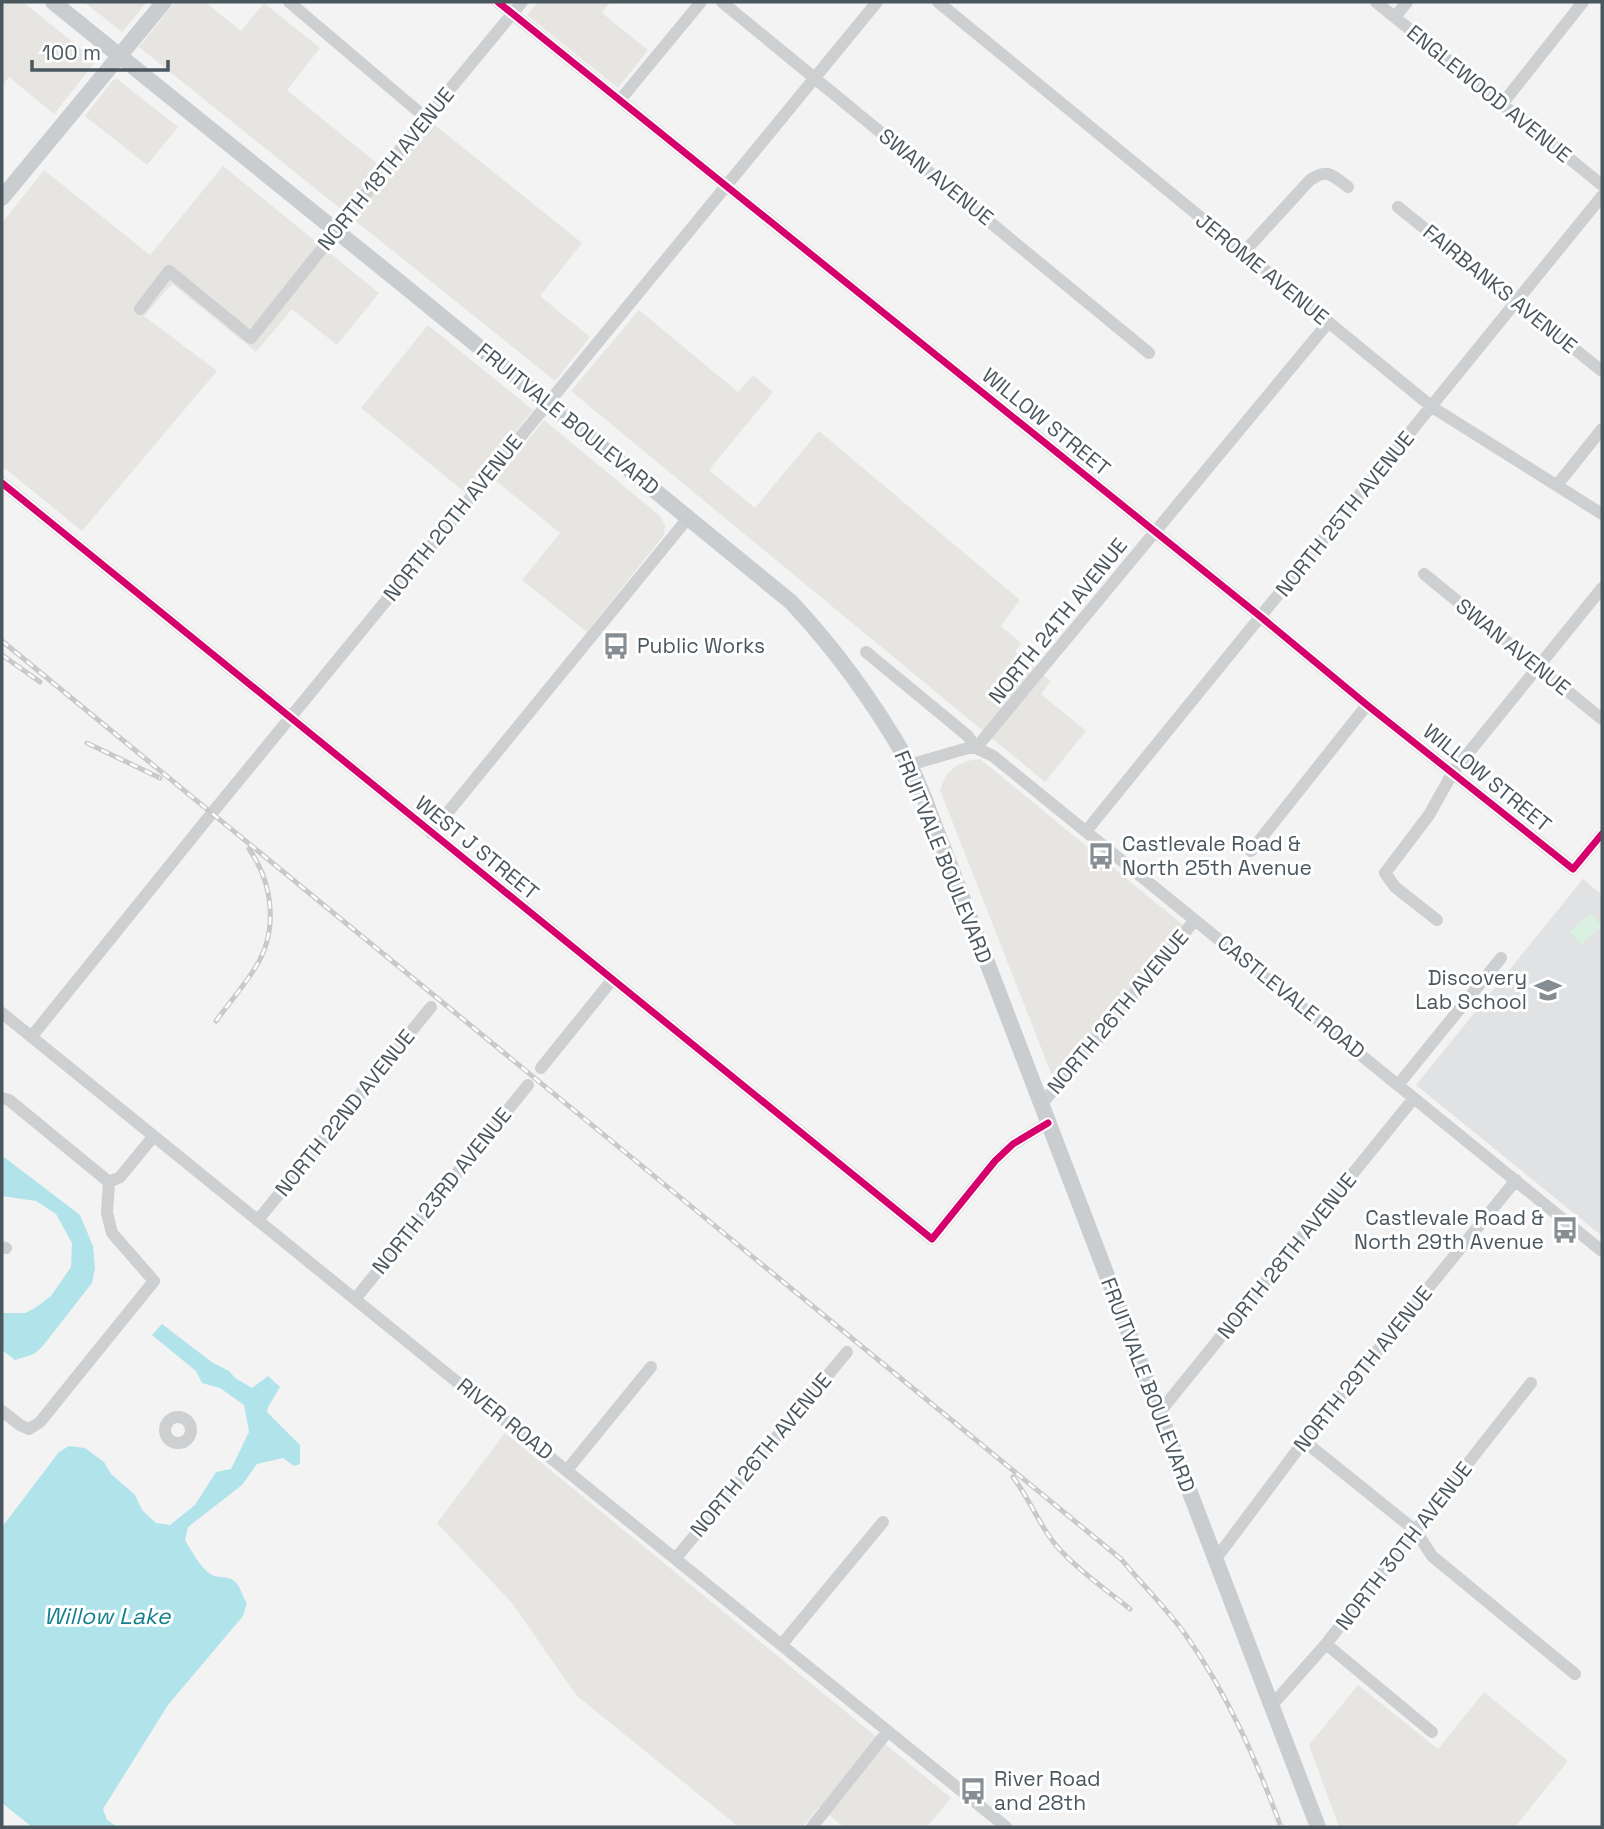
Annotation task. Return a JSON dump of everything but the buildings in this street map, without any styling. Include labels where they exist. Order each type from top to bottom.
[{"type":"main road","name":"FRUITVALE BOULEVARD","points":[[53,2],[337,230],[791,602],[860,684],[909,765],[1273,1704],[1318,1827]]},
{"type":"main road","points":[[2,198],[164,2]]},
{"type":"street","points":[[289,2],[426,118]]},
{"type":"street","name":"WILLOW STREET","points":[[498,2],[1573,869],[1602,834]]},
{"type":"street","name":"NORTH 18TH AVENUE","points":[[140,309],[169,271],[251,338],[522,2]]},
{"type":"street","points":[[620,100],[701,2]]},
{"type":"street","name":"SWAN AVENUE","points":[[722,2],[1149,353]]},
{"type":"street","name":"NORTH 20TH AVENUE","points":[[32,1036],[877,2]]},
{"type":"street","name":"JEROME AVENUE","points":[[938,2],[1432,407],[1602,514]]},
{"type":"street","name":"ENGLEWOOD AVENUE","points":[[1376,2],[1602,186]]},
{"type":"street","points":[[1395,17],[1407,2]]},
{"type":"street","points":[[1502,104],[1583,2]]},
{"type":"street","points":[[1243,253],[1310,180],[1321,173],[1332,174],[1348,187]]},
{"type":"street","name":"NORTH 25TH AVENUE","points":[[1087,830],[1602,196]]},
{"type":"street","name":"FAIRBANKS AVENUE","points":[[1398,207],[1602,371]]},
{"type":"street","name":"NORTH 24TH AVENUE","points":[[976,748],[1328,323]]},
{"type":"street","points":[[1557,485],[1602,429]]},
{"type":"street","name":"WEST J STREET","points":[[2,483],[932,1240]]},
{"type":"street","points":[[431,833],[688,518]]},
{"type":"street","name":"SWAN AVENUE","points":[[1424,574],[1602,719]]},
{"type":"street","points":[[1437,920],[1395,887],[1385,873],[1429,815],[1453,772],[1602,588]]},
{"type":"street","name":"CASTLEVALE ROAD","points":[[866,652],[968,736],[976,748],[993,756],[1087,830],[1602,1251]]},
{"type":"street","points":[[1251,850],[1367,705]]},
{"type":"street","points":[[909,765],[976,748]]},
{"type":"street","name":"NORTH 26TH AVENUE","points":[[1041,1105],[1195,920]]},
{"type":"street","points":[[1398,1085],[1501,958]]},
{"type":"street","points":[[541,1068],[612,980]]},
{"type":"street","name":"NORTH 22ND AVENUE","points":[[258,1220],[431,1007]]},
{"type":"street","name":"RIVER ROAD","points":[[2,1013],[1006,1827]]},
{"type":"street","name":"NORTH 23RD AVENUE","points":[[356,1298],[528,1085]]},
{"type":"street","points":[[2,1098],[9,1100],[109,1182]]},
{"type":"street","name":"NORTH 28TH AVENUE","points":[[1159,1413],[1414,1098]]},
{"type":"street","name":"NORTH 26TH AVENUE","points":[[932,1240],[995,1161],[1013,1144],[1048,1123]]},
{"type":"street","points":[[109,1182],[120,1177],[153,1137]]},
{"type":"street","name":"NORTH 29TH AVENUE","points":[[1215,1560],[1304,1441],[1516,1180]]},
{"type":"street","points":[[2,1411],[29,1429],[40,1422],[154,1281],[112,1233],[107,1213],[109,1182]]},
{"type":"street","name":"NORTH 26TH AVENUE","points":[[676,1558],[846,1352]]},
{"type":"street","points":[[567,1469],[651,1367]]},
{"type":"street","name":"NORTH 30TH AVENUE","points":[[1273,1704],[1326,1644],[1531,1383]]},
{"type":"street","points":[[1304,1441],[1416,1531],[1432,1556],[1575,1674]]},
{"type":"street","points":[[782,1644],[883,1522]]},
{"type":"street","points":[[1326,1644],[1432,1732]]},
{"type":"street","points":[[812,1827],[888,1731]]},
{"type":"shaded area","points":[[2,2],[23,2],[96,61],[54,114],[9,77],[2,86]]},
{"type":"shaded area","points":[[84,2],[147,2],[122,32]]},
{"type":"shaded area","points":[[175,2],[205,2],[241,31],[264,3],[320,48],[287,90],[379,165],[421,114],[582,243],[540,296],[590,337],[555,381],[139,47]]},
{"type":"shaded area","points":[[538,2],[610,2],[602,13],[648,50],[618,88],[527,15]]},
{"type":"shaded area","points":[[117,79],[178,127],[147,165],[85,116],[113,80]]},
{"type":"shaded area","points":[[223,166],[379,293],[337,345],[292,309],[256,352],[172,284],[144,316],[217,371],[82,531],[2,466],[2,223],[44,170],[150,255]]},
{"type":"shaded area","points":[[639,310],[738,392],[753,375],[773,392],[709,470],[755,508],[819,431],[1020,600],[1001,626],[1021,643],[1015,652],[1051,681],[1041,694],[1086,731],[1045,782],[571,391]]},
{"type":"shaded area","points":[[428,325],[533,410],[466,493],[361,408]]},
{"type":"shaded area","points":[[544,420],[660,516],[665,525],[664,535],[587,632],[522,580],[560,533],[496,481]]},
{"type":"shaded area","points":[[980,759],[1193,933],[1060,1096],[940,790],[945,777],[954,767]]},
{"type":"shaded area","name":"Discovery Lab School","points":[[1583,879],[1602,895],[1602,1236],[1416,1085]]},
{"type":"shaded area","points":[[505,1433],[951,1798],[927,1827],[844,1827],[819,1807],[802,1827],[739,1827],[577,1696],[511,1602],[437,1523]]},
{"type":"shaded area","points":[[1358,1685],[1438,1749],[1484,1692],[1568,1761],[1515,1827],[1339,1827],[1309,1745]]},
{"type":"green space","points":[[1591,913],[1602,926],[1582,944],[1569,932]]},
{"type":"water","points":[[4,1157],[80,1215],[93,1246],[95,1268],[92,1283],[42,1347],[34,1354],[15,1360],[2,1350],[2,1313],[25,1313],[51,1296],[71,1267],[72,1243],[56,1214],[36,1201],[2,1196]]},
{"type":"water","name":"Willow Lake","points":[[162,1324],[213,1363],[252,1388],[268,1376],[280,1387],[267,1412],[300,1445],[300,1464],[294,1466],[283,1458],[257,1464],[242,1485],[188,1527],[185,1540],[200,1564],[212,1575],[233,1580],[247,1603],[243,1616],[168,1705],[103,1809],[107,1820],[118,1827],[32,1827],[2,1803],[2,1527],[59,1452],[69,1446],[85,1448],[104,1462],[111,1474],[135,1495],[142,1510],[156,1523],[170,1525],[195,1505],[216,1472],[231,1469],[249,1432],[244,1405],[220,1388],[202,1383],[196,1371],[152,1335]]},
{"type":"railway","points":[[2,641],[1121,1559],[1178,1624],[1214,1679],[1251,1752],[1281,1827]]},
{"type":"railway","points":[[2,655],[40,682]]},
{"type":"railway","points":[[87,743],[160,778]]},
{"type":"railway","points":[[216,1021],[255,968],[268,939],[268,892],[249,849]]},
{"type":"railway","points":[[1013,1477],[1063,1553],[1130,1609]]},
{"type":"cycle path","points":[[498,2],[1573,869],[1602,834]]},
{"type":"cycle path","points":[[2,483],[932,1239],[995,1161],[1013,1144],[1048,1123]]},
{"type":"place","name":"Public Works","points":[[616,646]]},
{"type":"place","name":"Castlevale Road & North 25th Avenue","points":[[1101,856]]},
{"type":"place","name":"Discovery Lab School","points":[[1548,990]]},
{"type":"place","name":"Castlevale Road & North 29th Avenue","points":[[1565,1230]]},
{"type":"place","name":"River Road and 28th","points":[[973,1791]]}]
